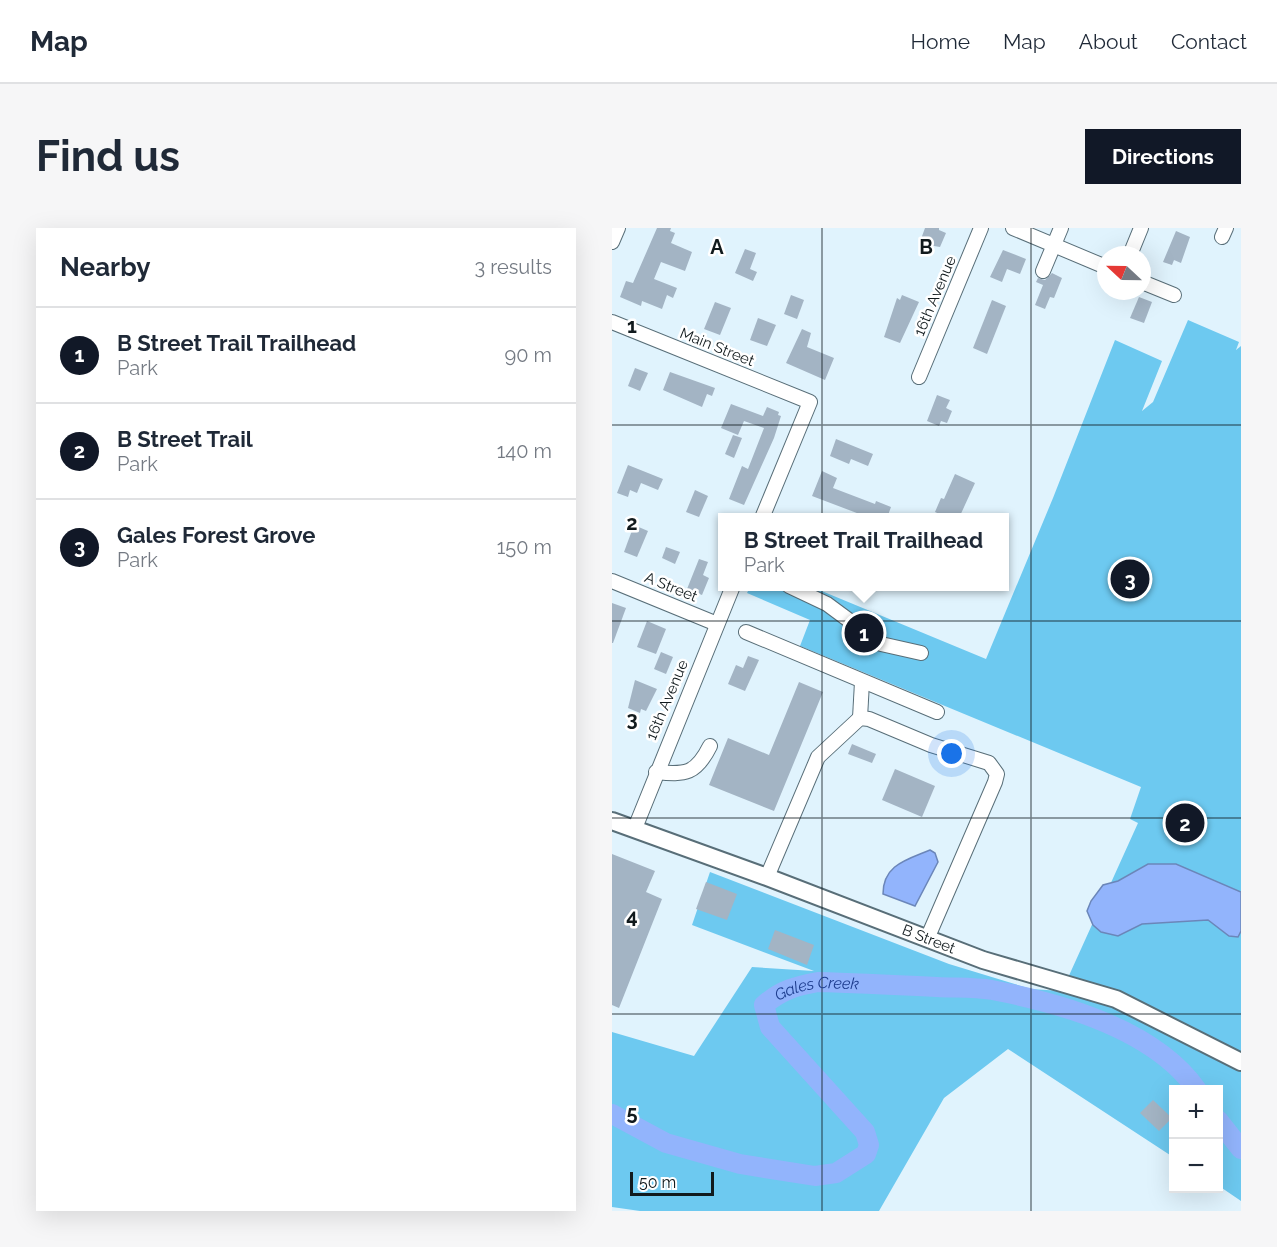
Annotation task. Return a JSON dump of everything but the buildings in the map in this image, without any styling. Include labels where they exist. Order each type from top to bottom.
[{"type":"main road","name":"B Street","points":[[612,821],[1008,968],[1116,999],[1241,1062]]},
{"type":"street","points":[[612,242],[618,228]]},
{"type":"street","name":"16th Avenue","points":[[919,377],[981,228]]},
{"type":"street","points":[[1013,228],[1097,263]]},
{"type":"street","points":[[1043,271],[1061,228]]},
{"type":"street","points":[[1134,246],[1141,228]]},
{"type":"street","points":[[1151,286],[1174,295]]},
{"type":"street","name":"Main Street","points":[[612,322],[810,402],[764,513]]},
{"type":"street","name":"A Street","points":[[612,581],[717,624]]},
{"type":"street","name":"16th Avenue","points":[[634,828],[731,591]]},
{"type":"street","points":[[800,591],[827,604],[881,644],[921,653]]},
{"type":"street","points":[[746,632],[937,712]]},
{"type":"street","points":[[767,877],[818,757],[860,718],[862,682]]},
{"type":"street","points":[[860,718],[869,719],[931,744],[989,763],[997,774],[927,939]]},
{"type":"street","points":[[656,772],[683,775],[702,762],[710,746]]},
{"type":"shaded area","points":[[1188,320],[1239,342],[1236,350],[1241,346],[1241,1201],[1223,1189],[1223,1085],[1169,1085],[1169,1154],[1008,1049],[944,1098],[879,1211],[640,1211],[612,1207],[612,1032],[694,1056],[752,967],[814,971],[692,925],[710,872],[949,964],[1031,989],[1062,991],[1138,823],[1130,819],[1141,787],[800,646],[810,620],[747,593],[748,591],[822,591],[986,659],[1115,340],[1162,361],[1142,411],[1153,402]]},
{"type":"shaded area","points":[[930,850],[935,853],[938,862],[915,906],[883,894],[887,876],[892,870],[905,861]]},
{"type":"shaded area","points":[[1148,864],[1176,864],[1241,892],[1241,931],[1238,937],[1229,936],[1208,920],[1142,924],[1118,936],[1101,932],[1093,925],[1087,911],[1091,901],[1103,885],[1118,881]]},
{"type":"waterway","name":"Gales Creek","points":[[612,1114],[666,1143],[740,1164],[815,1176],[836,1173],[866,1154],[869,1145],[865,1132],[770,1027],[764,1005],[789,989],[818,982],[978,988],[1047,1003],[1105,1022],[1132,1035],[1179,1069],[1193,1085]]},
{"type":"waterway","name":"Gales Creek","points":[[1223,1126],[1241,1149]]},
{"type":"place","name":"Gales Forest Grove","points":[[1130,579]]},
{"type":"place","name":"B Street Trail Trailhead","points":[[864,633]]},
{"type":"place","name":"B Street Trail","points":[[1185,823]]}]
